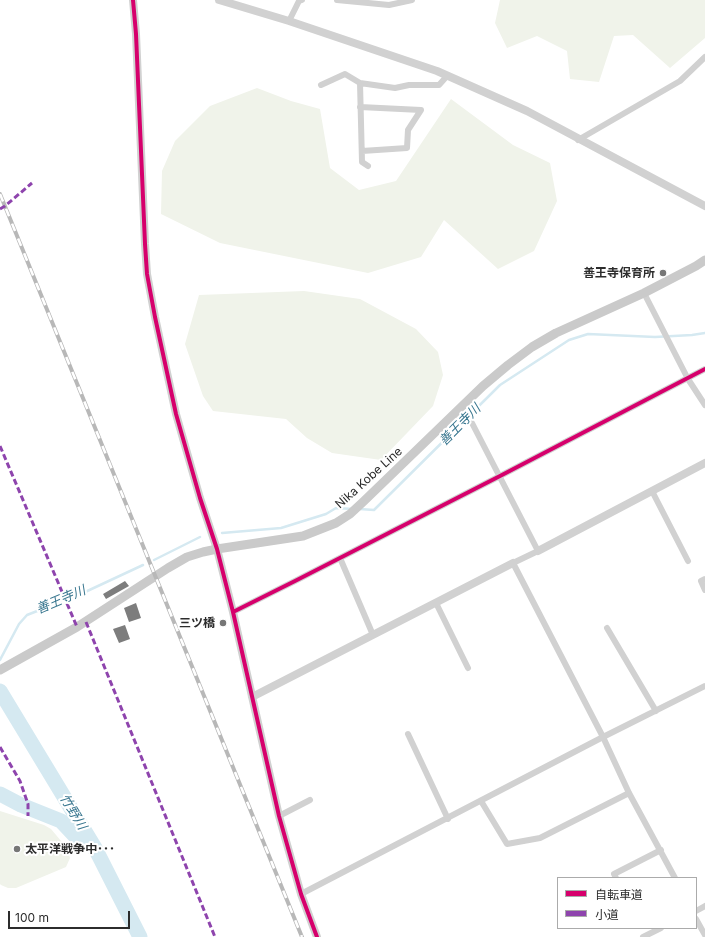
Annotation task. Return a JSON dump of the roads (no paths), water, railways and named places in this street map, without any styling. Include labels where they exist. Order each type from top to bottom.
[{"type":"main road","name":"Nika Kobe Line","points":[[0,670],[77,627],[187,557],[217,549],[303,536],[336,523],[350,514],[364,501],[483,386],[532,347],[556,333],[644,293],[705,260]]},
{"type":"street","points":[[133,0],[136,34],[145,244],[155,317],[176,414],[200,498],[217,549],[233,612],[279,816],[301,894],[317,937]]},
{"type":"street","points":[[219,0],[289,21],[447,76],[526,111],[578,140],[705,206]]},
{"type":"street","points":[[289,21],[299,1],[302,0]]},
{"type":"street","points":[[337,0],[389,5],[412,0]]},
{"type":"street","points":[[578,140],[680,81],[705,57]]},
{"type":"street","points":[[321,85],[345,74],[360,83],[395,88],[409,85],[439,85],[447,76]]},
{"type":"street","points":[[360,83],[362,162],[368,166]]},
{"type":"street","points":[[360,107],[421,110],[408,130],[407,148],[362,151]]},
{"type":"street","points":[[644,293],[688,379],[705,405]]},
{"type":"street","points":[[233,612],[500,476],[705,369]]},
{"type":"street","points":[[472,423],[538,551]]},
{"type":"street","points":[[252,697],[538,551],[705,463]]},
{"type":"street","points":[[652,491],[688,560]]},
{"type":"street","points":[[340,558],[373,635]]},
{"type":"street","points":[[513,563],[603,738],[629,793],[674,877]]},
{"type":"street","points":[[705,579],[701,581],[705,590]]},
{"type":"street","points":[[436,602],[468,668]]},
{"type":"street","points":[[607,628],[656,710]]},
{"type":"street","points":[[301,894],[705,686]]},
{"type":"street","points":[[408,734],[448,819]]},
{"type":"street","points":[[481,802],[507,844],[540,838],[629,793]]},
{"type":"street","points":[[279,816],[310,800]]},
{"type":"street","points":[[616,877],[614,874],[661,850]]},
{"type":"street","points":[[697,921],[705,935]]},
{"type":"street","points":[[645,936],[659,929]]},
{"type":"waterway","name":"善王寺川","points":[[360,509],[374,510],[500,385],[569,340],[588,334],[655,337],[705,333]]},
{"type":"waterway","name":"善王寺川","points":[[222,533],[281,528],[326,514],[336,508],[353,509]]},
{"type":"waterway","name":"善王寺川","points":[[154,560],[200,537]]},
{"type":"waterway","name":"善王寺川","points":[[0,660],[19,624],[27,615],[83,593],[143,565]]},
{"type":"waterway","name":"竹野川","points":[[0,691],[95,848],[140,937]]},
{"type":"waterway","points":[[0,794],[21,805],[61,821],[76,837],[94,848]]},
{"type":"railway","points":[[0,194],[302,937]]},
{"type":"place","name":"善王寺保育所","points":[[663,273]]},
{"type":"place","name":"三ツ橋","points":[[223,623]]},
{"type":"place","name":"太平洋戦争中･･･","points":[[17,849]]}]
